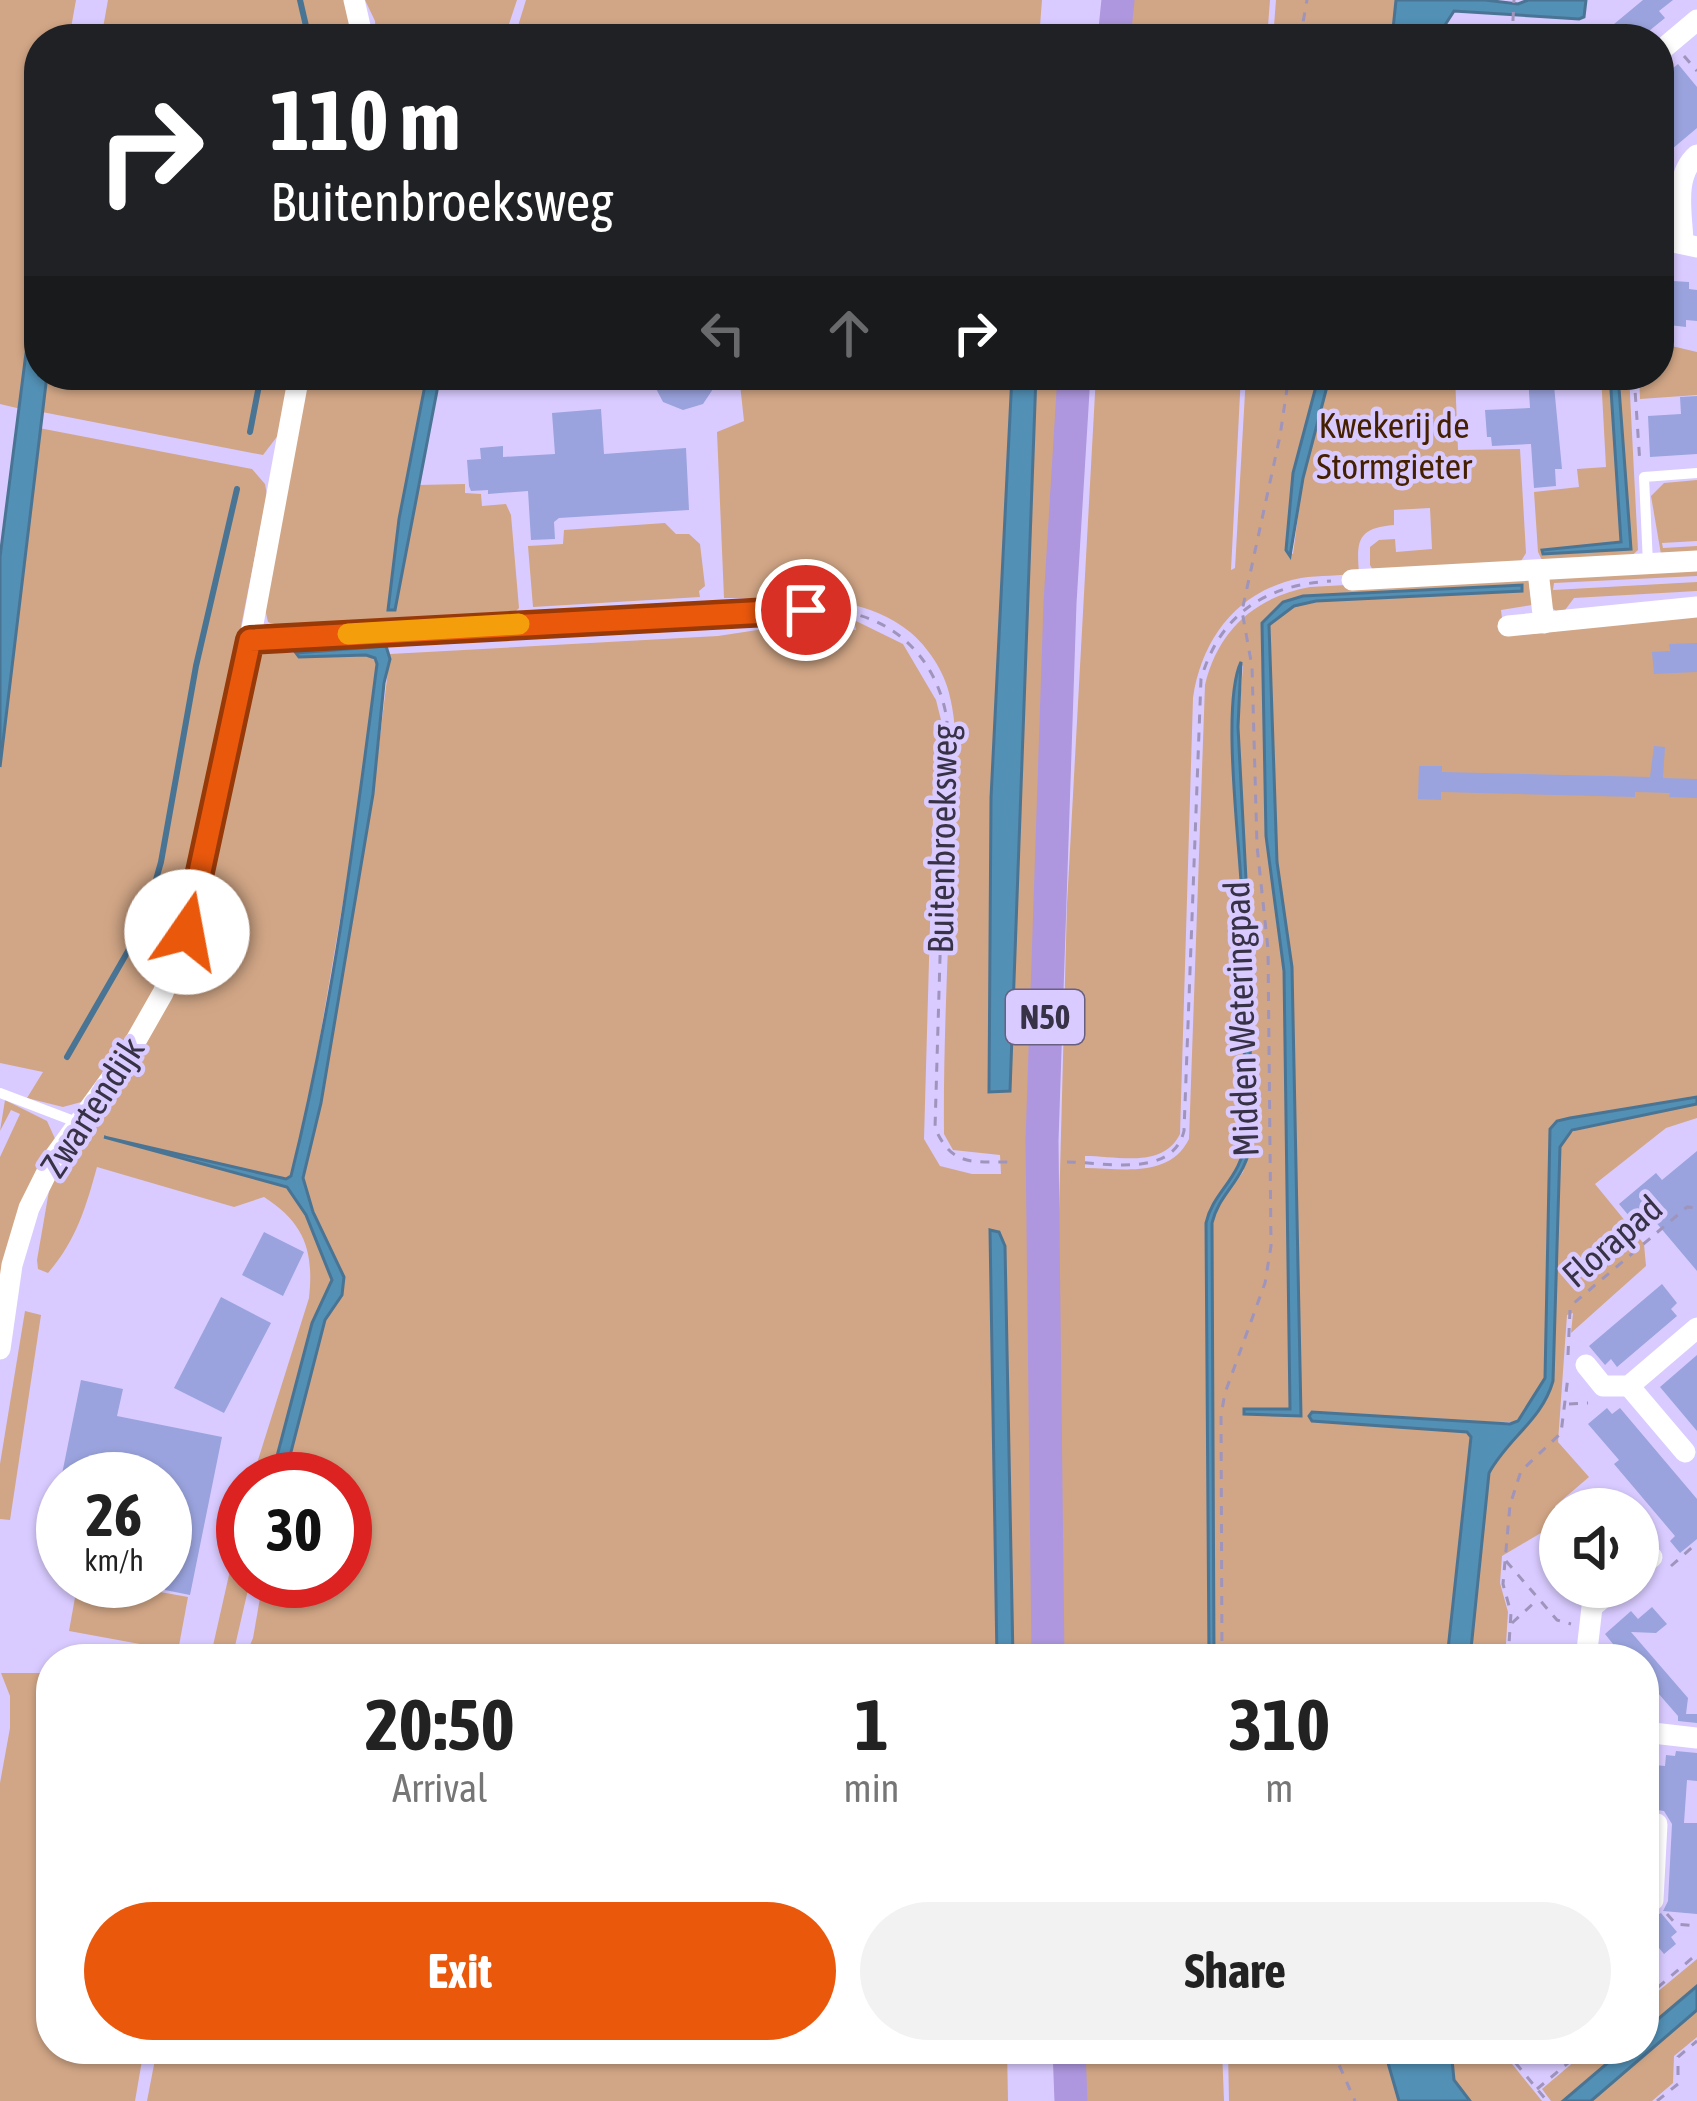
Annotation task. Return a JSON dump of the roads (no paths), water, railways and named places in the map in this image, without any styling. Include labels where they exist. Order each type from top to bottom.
[{"type":"highway","name":"N50","points":[[1048,1644],[1042,1141],[1058,649],[1073,390]]},
{"type":"highway","name":"N50","points":[[1059,1644],[1055,1096],[1070,647],[1085,390]]},
{"type":"highway","points":[[1059,2064],[1060,2101]]},
{"type":"highway","points":[[1070,2064],[1071,2101]]},
{"type":"street","points":[[1674,39],[1697,20]]},
{"type":"street","points":[[1690,245],[1681,179],[1697,155]]},
{"type":"street","name":"Zwartendijk","points":[[0,1349],[12,1265],[29,1208],[55,1156],[135,1042],[163,993],[187,932],[250,640],[296,390]]},
{"type":"street","points":[[1352,580],[1697,561]]},
{"type":"street","points":[[1538,571],[1544,623]]},
{"type":"street","points":[[1508,626],[1697,607]]},
{"type":"street","points":[[250,640],[806,610]]},
{"type":"street","points":[[1577,1361],[1603,1386],[1629,1386],[1697,1328]]},
{"type":"street","points":[[1629,1386],[1685,1452]]},
{"type":"street","points":[[1588,1644],[1592,1608]]},
{"type":"street","points":[[1659,1734],[1697,1738]]},
{"type":"lane","points":[[1648,564],[1644,477],[1697,473]]},
{"type":"lane","points":[[0,1094],[79,1124]]},
{"type":"water","points":[[1396,0],[1518,4],[1586,0],[1584,17],[1579,19],[1454,11],[1446,24],[1394,24]]},
{"type":"water","points":[[24,369],[24,390],[45,390],[0,767],[0,557]]},
{"type":"water","points":[[424,390],[437,390],[395,610],[388,610],[399,519]]},
{"type":"water","points":[[1011,390],[1035,390],[1010,1091],[989,1092],[991,798]]},
{"type":"water","points":[[1315,390],[1326,390],[1303,478],[1290,556],[1286,550],[1293,473]]},
{"type":"water","points":[[1611,390],[1619,390],[1631,549],[1543,554],[1542,550],[1621,542]]},
{"type":"water","points":[[1522,585],[1522,591],[1316,601],[1294,606],[1269,625],[1277,862],[1292,967],[1301,1416],[1244,1414],[1244,1409],[1290,1409],[1284,971],[1266,836],[1262,623],[1283,602],[1303,596]]},
{"type":"water","points":[[386,646],[390,659],[373,794],[321,1103],[303,1178],[313,1212],[344,1277],[342,1295],[325,1320],[291,1452],[278,1452],[312,1323],[332,1280],[306,1215],[287,1187],[104,1137],[286,1179],[291,1176],[331,985],[377,664],[366,655],[299,657],[296,653]]},
{"type":"water","points":[[1241,662],[1238,727],[1252,1137],[1244,1165],[1212,1223],[1214,1644],[1209,1644],[1206,1223],[1239,1164],[1246,1137],[1242,898],[1232,741],[1235,682]]},
{"type":"water","points":[[1697,1097],[1697,1104],[1572,1130],[1560,1147],[1553,1381],[1541,1407],[1489,1473],[1472,1644],[1449,1644],[1471,1437],[1467,1432],[1312,1421],[1309,1416],[1312,1412],[1518,1421],[1545,1378],[1550,1129],[1557,1121]]},
{"type":"water","points":[[990,1230],[999,1232],[1005,1246],[1013,1644],[997,1644]]},
{"type":"water","points":[[1697,1986],[1697,2010],[1659,2043],[1659,2018]]},
{"type":"water","points":[[1388,2064],[1452,2064],[1454,2080],[1470,2101],[1399,2101]]},
{"type":"water","points":[[1606,2064],[1634,2064],[1591,2101],[1563,2101]]},
{"type":"waterway","points":[[300,0],[306,24]]},
{"type":"waterway","points":[[250,432],[258,390]]},
{"type":"waterway","points":[[67,1057],[143,925],[161,862],[196,666],[237,489]]},
{"type":"park label","name":"Kwekerij de Stormgieter","points":[[1394,446]]}]
